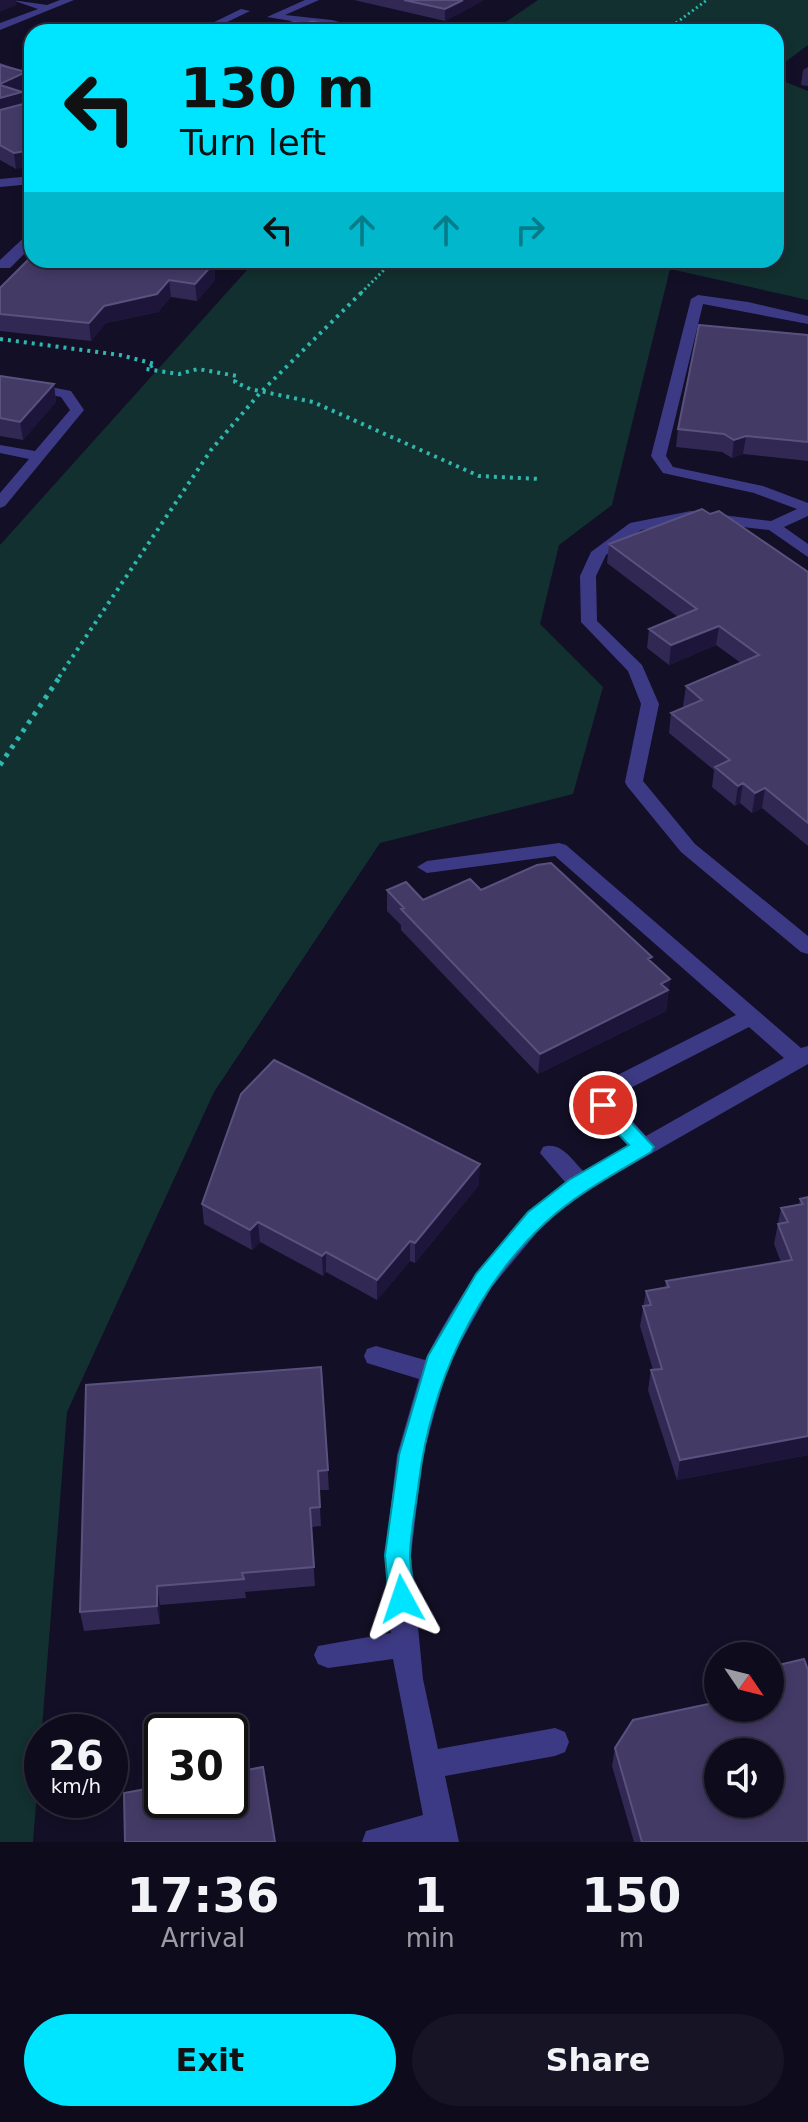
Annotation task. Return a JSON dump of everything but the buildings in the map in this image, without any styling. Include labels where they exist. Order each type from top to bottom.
[{"type":"street","points":[[17,0],[47,8]]},
{"type":"street","points":[[0,27],[69,0]]},
{"type":"street","points":[[314,0],[272,17],[336,24]]},
{"type":"street","points":[[282,24],[294,19],[314,0]]},
{"type":"street","points":[[216,24],[245,11]]},
{"type":"street","points":[[0,66],[24,76]]},
{"type":"street","points":[[0,183],[24,181]]},
{"type":"street","points":[[2,266],[24,247]]},
{"type":"street","points":[[808,320],[748,306],[698,299],[658,456],[668,470],[758,489],[808,509]]},
{"type":"street","points":[[0,381],[66,394],[77,410],[0,503]]},
{"type":"street","points":[[0,449],[39,456]]},
{"type":"street","points":[[773,526],[808,509]]},
{"type":"street","points":[[808,552],[773,526],[691,516],[636,526],[599,552],[588,576],[589,622],[636,669],[650,704],[634,782],[688,848],[808,947]]},
{"type":"street","points":[[377,1842],[443,1834],[409,1679],[398,1555],[410,1455],[436,1363],[483,1281],[536,1218],[581,1183],[803,1056],[750,1017],[559,849],[427,867]]},
{"type":"street","points":[[643,1147],[596,1096],[750,1017]]},
{"type":"street","points":[[551,1153],[581,1183]]},
{"type":"street","points":[[376,1356],[433,1373]]},
{"type":"street","points":[[328,1655],[406,1644]]},
{"type":"street","points":[[427,1765],[555,1742]]},
{"type":"path","points":[[675,24],[707,0]]},
{"type":"path","points":[[0,765],[211,450],[264,389],[386,268]]},
{"type":"path","points":[[0,339],[120,355],[155,364],[146,369],[179,374],[198,369],[237,376],[235,382],[250,389],[264,389],[313,402],[479,476],[540,479]]},
{"type":"green space","points":[[538,0],[808,0],[808,45],[784,63],[784,24],[503,24]]},
{"type":"green space","points":[[784,81],[808,91],[808,300],[670,269],[612,505],[559,545],[540,624],[603,687],[573,794],[380,843],[214,1092],[67,1412],[43,1714],[24,1714],[24,1818],[35,1818],[33,1842],[0,1842],[0,545],[249,268],[784,268]]},
{"type":"route","points":[[402,1599],[398,1555],[410,1455],[436,1363],[483,1281],[536,1218],[576,1186],[643,1147],[603,1105]]}]
